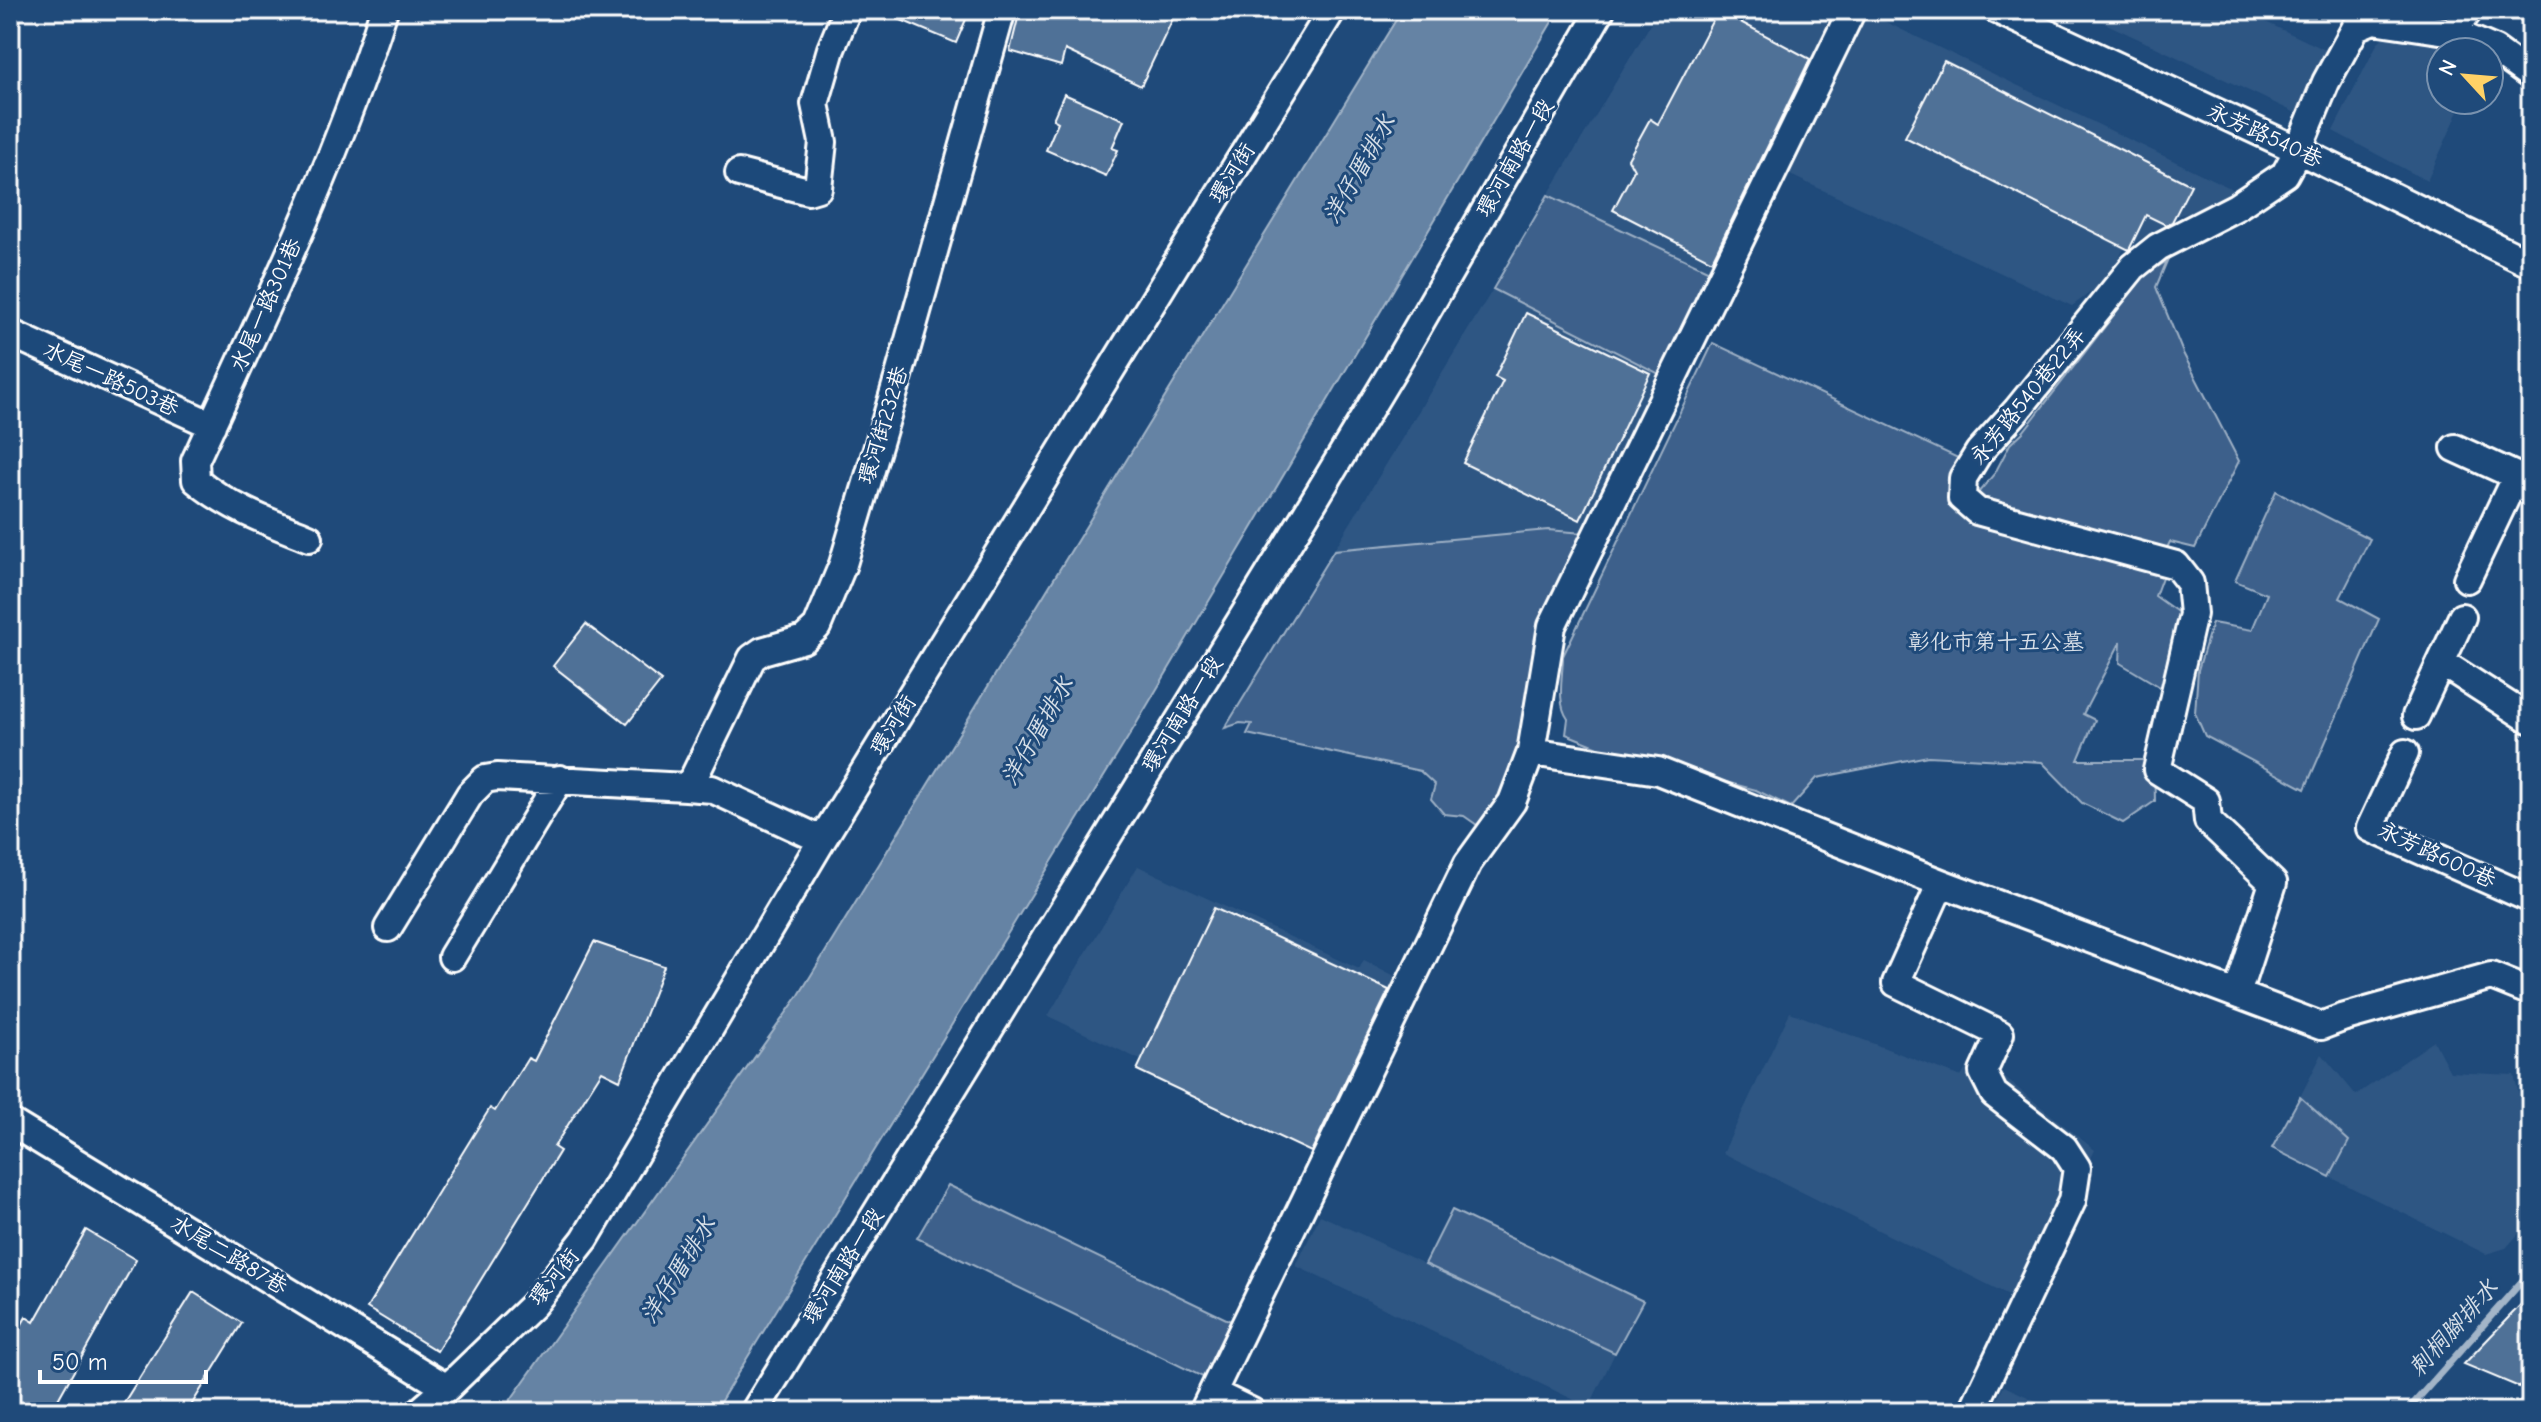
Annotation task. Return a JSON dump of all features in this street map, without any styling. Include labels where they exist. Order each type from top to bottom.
[{"type":"street","name":"水尾一路301巷","points":[[309,538],[240,510],[213,494],[196,480],[195,461],[313,200],[362,80],[384,10]]},
{"type":"street","points":[[739,173],[808,191],[818,188],[823,142],[815,104],[831,49],[847,10]]},
{"type":"street","name":"環河街232巷","points":[[686,787],[694,777],[752,658],[762,651],[804,639],[817,627],[843,564],[1002,10]]},
{"type":"street","name":"環河街","points":[[419,1412],[533,1305],[585,1239],[822,840],[1332,10]]},
{"type":"street","name":"環河南路一段","points":[[754,1412],[1303,519],[1601,10]]},
{"type":"street","points":[[1252,1412],[1208,1402],[1468,863],[1512,802],[1531,752],[1552,626],[1852,10]]},
{"type":"street","name":"永芳路540巷","points":[[1997,10],[2033,18],[2531,264]]},
{"type":"street","points":[[2453,32],[2469,10]]},
{"type":"street","name":"永芳路540巷22弄","points":[[2237,994],[2273,883],[2208,821],[2206,801],[2157,770],[2193,614],[2190,583],[2176,565],[1977,511],[1962,498],[1963,478],[1979,452],[2133,267],[2158,247],[2236,207],[2285,174],[2326,82],[2356,27],[2373,20],[2453,32],[2495,50],[2531,76]]},
{"type":"street","name":"水尾一路503巷","points":[[10,333],[212,425]]},
{"type":"street","points":[[2455,448],[2524,478],[2467,579]]},
{"type":"street","points":[[2416,716],[2462,617]]},
{"type":"street","points":[[2441,662],[2531,720]]},
{"type":"street","points":[[1531,752],[1658,771],[1941,883],[2321,1026],[2491,976],[2531,992]]},
{"type":"street","name":"永芳路600巷","points":[[2405,753],[2370,828],[2531,899]]},
{"type":"street","points":[[388,928],[470,794],[485,779],[560,779],[712,789],[822,840]]},
{"type":"street","points":[[452,957],[560,779]]},
{"type":"street","points":[[1941,883],[1896,983],[2000,1034],[1983,1072],[1994,1094],[2064,1148],[2077,1168],[2072,1201],[1972,1412]]},
{"type":"street","name":"水尾二路87巷","points":[[10,1122],[447,1388]]},
{"type":"shaded area","points":[[1659,10],[1828,10],[1845,18],[1718,275],[1548,195]]},
{"type":"shaded area","points":[[2077,10],[2240,10],[2347,60],[2317,123]]},
{"type":"shaded area","points":[[1867,13],[2253,199],[2179,215],[2123,250],[2110,278],[2072,306],[1788,174],[1821,99]]},
{"type":"shaded area","points":[[2391,31],[2425,39],[2425,116],[2457,116],[2427,181],[2333,131],[2378,42]]},
{"type":"shaded area","points":[[1493,289],[1665,377],[1595,534],[1548,530],[1334,550]]},
{"type":"shaded area","points":[[1138,866],[1359,969],[1364,960],[1410,984],[1328,1149],[1048,1016]]},
{"type":"shaded area","points":[[1790,1012],[1961,1077],[1975,1054],[2095,1150],[2021,1301],[1723,1153]]},
{"type":"shaded area","points":[[2434,1041],[2450,1072],[2514,1075],[2531,1142],[2531,1220],[2506,1248],[2486,1254],[2330,1177],[2349,1141],[2300,1097],[2322,1054],[2356,1095]]},
{"type":"shaded area","points":[[1320,1215],[1615,1353],[1589,1407],[1296,1266]]},
{"type":"shaded area","points":[[2004,1386],[2060,1412],[1991,1412]]},
{"type":"green space","points":[[1548,195],[1718,275],[1665,377],[1493,289]]},
{"type":"green space","name":"彰化市第十五公墓","points":[[2167,261],[2156,287],[2183,353],[2239,461],[2195,548],[2170,542],[2158,565],[2165,569],[2155,596],[2186,618],[2186,636],[2162,688],[2120,663],[2121,641],[2083,714],[2095,720],[2078,760],[2154,760],[2155,801],[2123,823],[2082,803],[2042,762],[1928,756],[1817,778],[1791,807],[1756,790],[1611,752],[1566,734],[1568,719],[1561,697],[1563,656],[1713,343],[1973,465],[1967,506],[1995,473],[2010,444],[2023,432],[2145,275]]},
{"type":"green space","points":[[2276,491],[2370,539],[2340,598],[2379,619],[2305,789],[2205,736],[2195,713],[2198,670],[2212,623],[2252,630],[2267,594],[2235,581]]},
{"type":"green space","points":[[1548,530],[1595,534],[1561,612],[1520,784],[1477,825],[1464,816],[1444,814],[1431,799],[1435,785],[1420,771],[1247,734],[1252,724],[1240,723],[1225,728],[1334,550]]},
{"type":"green space","points":[[2300,1097],[2349,1141],[2330,1177],[2272,1148]]},
{"type":"green space","points":[[948,1185],[1241,1326],[1213,1382],[917,1238]]},
{"type":"green space","points":[[1452,1210],[1643,1301],[1615,1353],[1425,1264]]},
{"type":"water","name":"洋仔厝排水","points":[[1402,10],[1559,10],[1132,731],[714,1412],[502,1412],[799,995]]},
{"type":"building","points":[[877,10],[970,10],[956,43]]},
{"type":"building","points":[[1020,10],[1177,10],[1141,86],[1065,50],[1061,66],[1010,51]]},
{"type":"building","points":[[1718,10],[1810,59],[1712,261],[1613,210],[1634,170],[1628,159],[1650,119],[1658,124]]},
{"type":"building","points":[[1944,61],[2191,185],[2172,222],[2166,225],[2146,215],[2129,250],[1905,137]]},
{"type":"building","points":[[1064,94],[1124,120],[1112,148],[1118,150],[1106,176],[1046,150],[1058,122],[1053,119]]},
{"type":"building","points":[[1526,313],[1650,373],[1580,520],[1463,463],[1503,381],[1495,377]]},
{"type":"building","points":[[586,624],[661,681],[627,724],[553,666]]},
{"type":"building","points":[[1214,908],[1389,990],[1311,1152],[1137,1070]]},
{"type":"building","points":[[594,942],[664,966],[620,1080],[602,1071],[554,1147],[560,1151],[437,1351],[367,1308],[490,1108],[495,1111],[528,1058],[534,1061]]},
{"type":"building","points":[[86,1230],[136,1260],[51,1412],[10,1412],[10,1345],[26,1317],[34,1322]]},
{"type":"building","points":[[193,1292],[242,1323],[187,1412],[118,1412]]},
{"type":"building","points":[[2531,1294],[2531,1392],[2464,1364]]},
{"type":"waterway","name":"刺桐腳排水","points":[[2406,1412],[2531,1271]]}]
